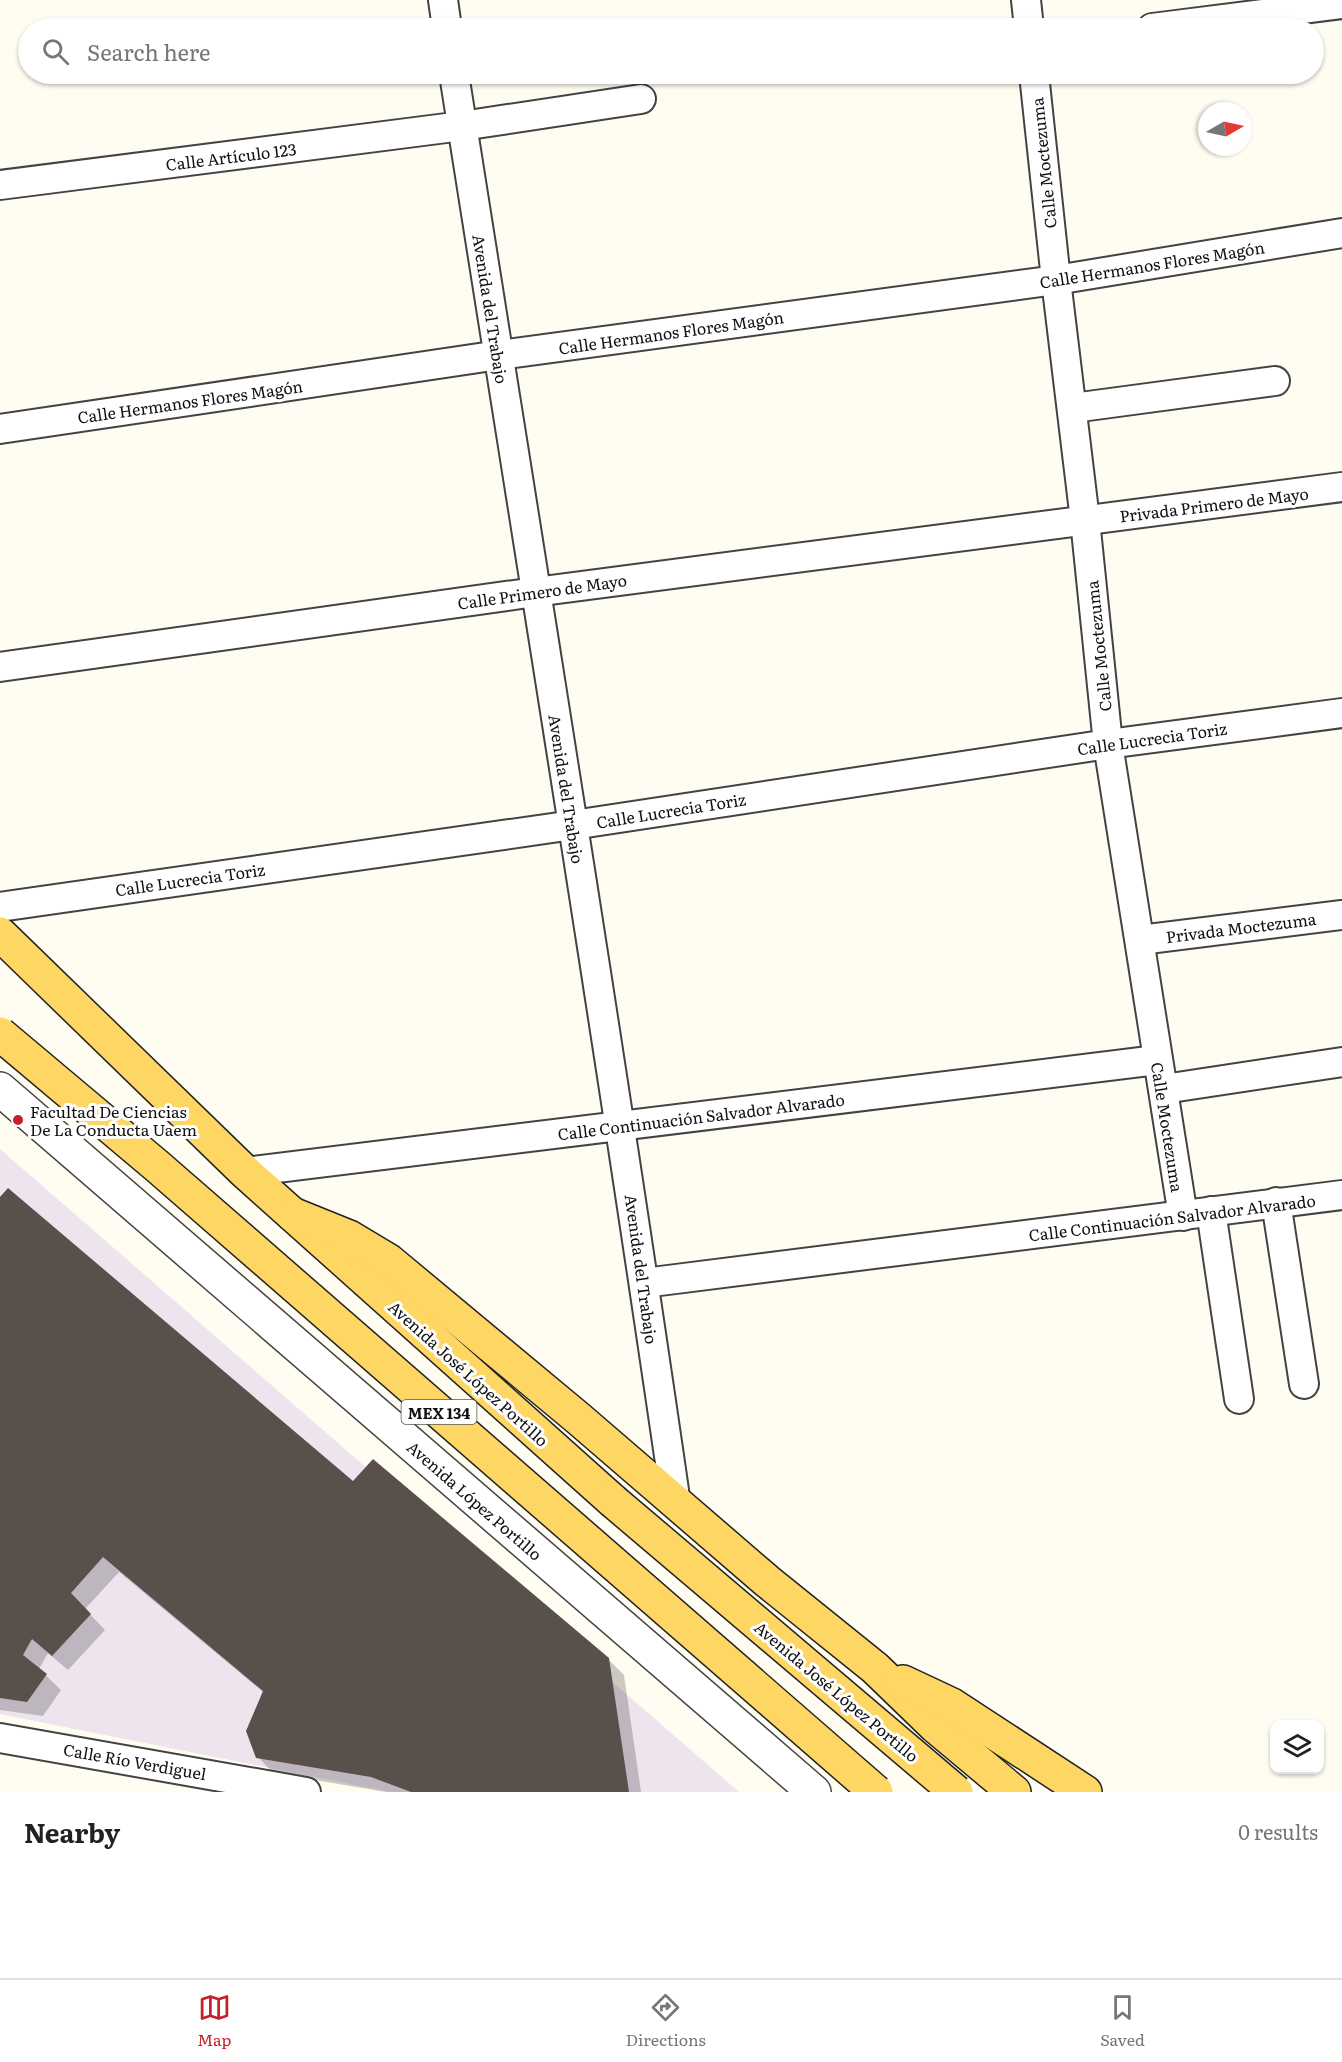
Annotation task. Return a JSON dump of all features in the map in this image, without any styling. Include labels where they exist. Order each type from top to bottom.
[{"type":"main road","name":"Avenida José López Portillo","points":[[0,934],[245,1172],[614,1501],[956,1792]]},
{"type":"main road","name":"MEX 134","points":[[0,1034],[157,1166],[876,1792]]},
{"type":"main road","points":[[292,1214],[349,1237],[389,1261],[874,1668],[935,1726],[1014,1792]]},
{"type":"main road","points":[[874,1668],[952,1705],[1085,1792]]},
{"type":"street","points":[[442,0],[445,18]]},
{"type":"street","points":[[1026,0],[1028,18]]},
{"type":"street","points":[[1185,18],[1211,10],[1342,4]]},
{"type":"street","name":"Avenida del Trabajo","points":[[456,84],[621,1126],[676,1504]]},
{"type":"street","name":"Calle Moctezuma","points":[[1035,84],[1056,280],[1073,408],[1108,744],[1183,1216]]},
{"type":"street","name":"Calle Artículo 123","points":[[0,186],[462,126],[641,99]]},
{"type":"street","name":"Calle Hermanos Flores Magón","points":[[0,429],[499,355],[1056,280],[1342,233]]},
{"type":"street","points":[[1073,408],[1275,381]]},
{"type":"street","name":"Privada Primero de Mayo","points":[[1085,520],[1342,487]]},
{"type":"street","name":"Calle Primero de Mayo","points":[[0,667],[535,592],[1085,520]]},
{"type":"street","name":"Calle Lucrecia Toriz","points":[[0,907],[573,825],[1108,744],[1342,713]]},
{"type":"street","name":"Privada Moctezuma","points":[[1140,940],[1342,915]]},
{"type":"street","name":"Calle Continuación Salvador Alvarado","points":[[245,1172],[1157,1060]]},
{"type":"street","points":[[1164,1089],[1342,1062]]},
{"type":"street","name":"Avenida López Portillo","points":[[0,1089],[814,1792]]},
{"type":"street","name":"Calle Continuación Salvador Alvarado","points":[[644,1284],[1342,1195]]},
{"type":"street","points":[[1276,1202],[1304,1384]]},
{"type":"street","points":[[1211,1211],[1239,1399]]},
{"type":"street","name":"Calle Río Verdiguel","points":[[0,1738],[306,1792]]},
{"type":"shaded area","points":[[0,1149],[739,1792],[390,1792],[0,1714]]},
{"type":"building","points":[[8,1188],[353,1481],[373,1459],[609,1658],[629,1792],[411,1792],[371,1777],[256,1758],[246,1731],[263,1691],[103,1557],[71,1593],[91,1614],[52,1656],[32,1639],[23,1655],[47,1674],[27,1702],[0,1698],[0,1197]]},
{"type":"place","name":"Facultad De Ciencias De La Conducta Uaem","points":[[18,1120]]}]
